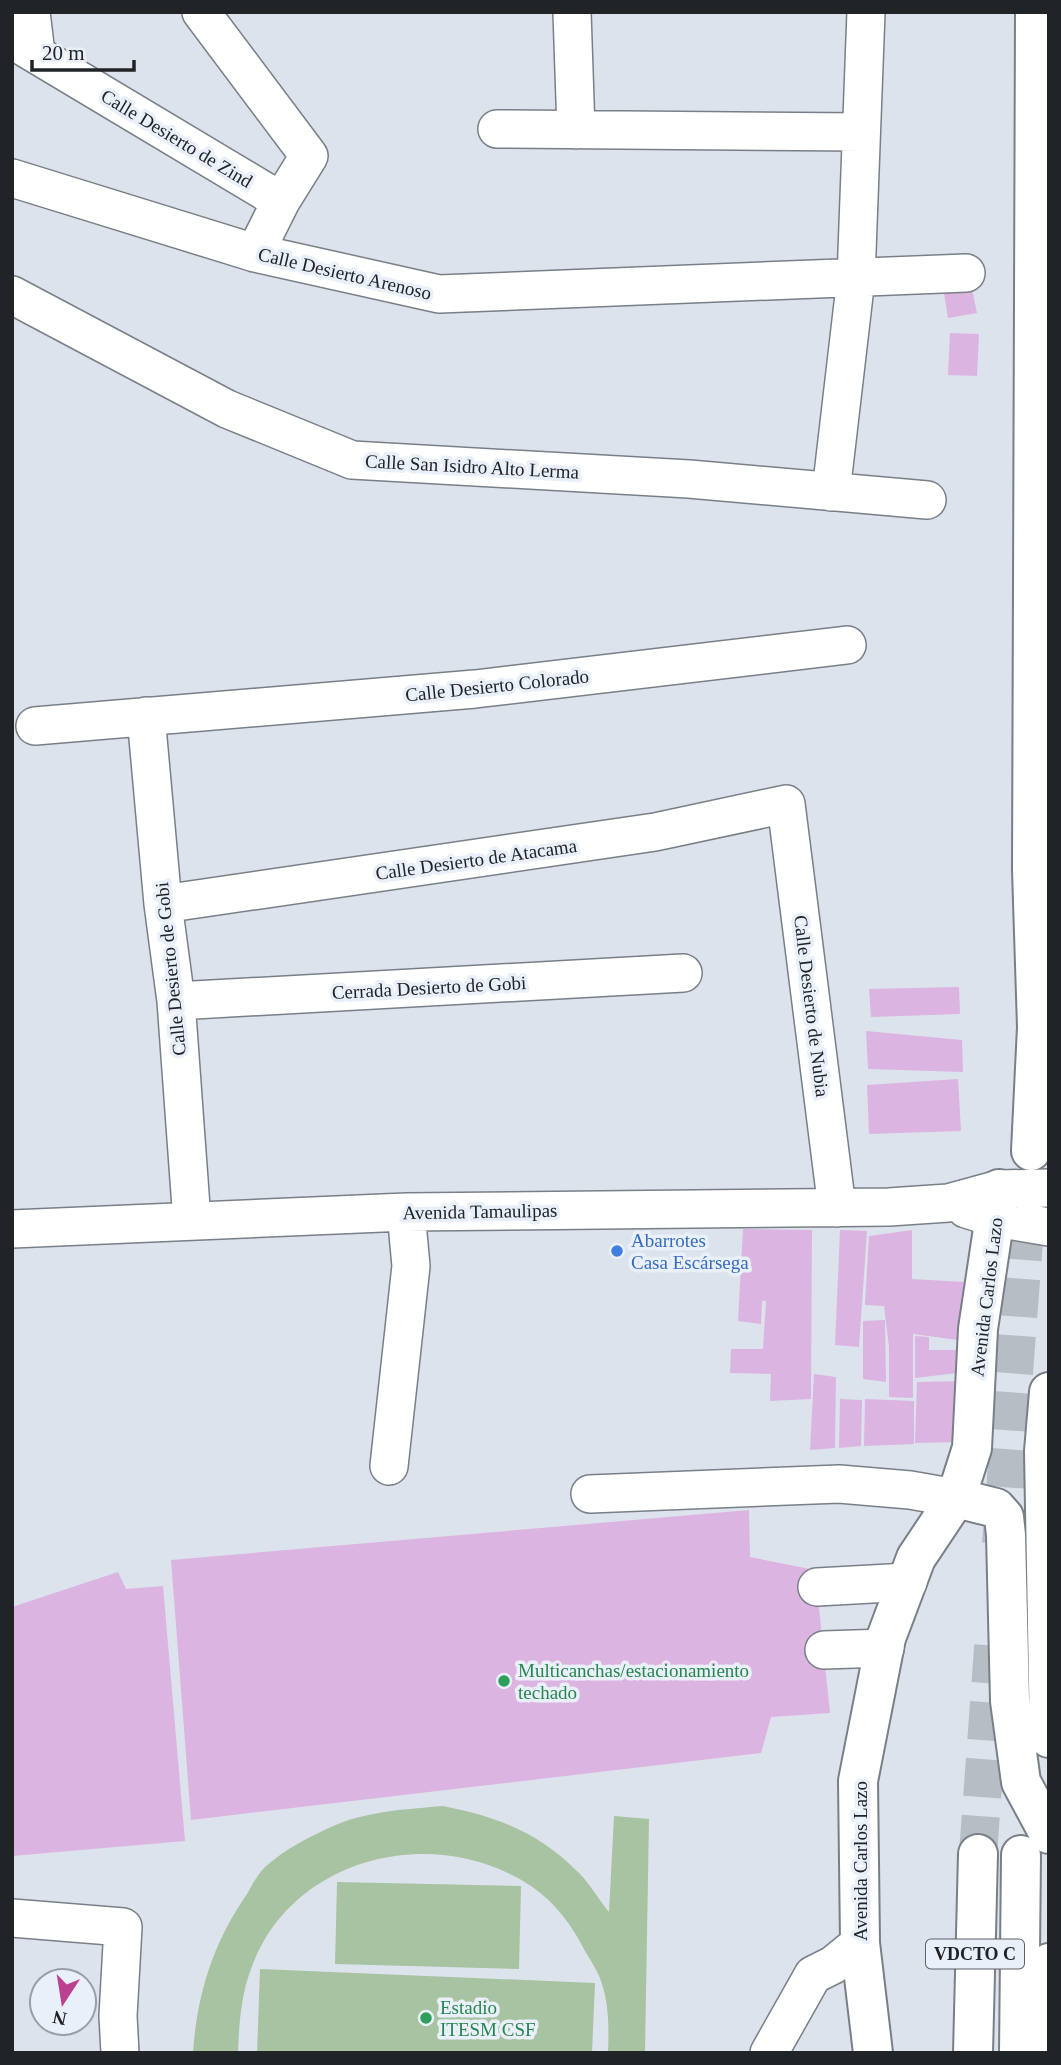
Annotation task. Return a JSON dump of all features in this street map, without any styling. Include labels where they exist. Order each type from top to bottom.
[{"type":"main road","points":[[1031,1151],[1037,1027],[1032,870],[1035,12]]},
{"type":"main road","name":"Avenida Carlos Lazo","points":[[873,2053],[859,1943],[858,1781],[885,1648],[916,1558],[956,1498],[972,1448],[978,1329],[997,1203]]},
{"type":"main road","points":[[1049,1392],[1044,1451],[1049,1738]]},
{"type":"main road","points":[[956,1498],[996,1508],[1004,1517],[1012,1714],[1021,1782],[1035,1844]]},
{"type":"main road","name":"VDCTO C","points":[[1019,2053],[1035,1844]]},
{"type":"main road","name":"VDCTO C","points":[[973,2053],[978,1854]]},
{"type":"main road","points":[[1047,2053],[1049,1964]]},
{"type":"street","points":[[24,47],[31,12]]},
{"type":"street","points":[[201,12],[309,156],[281,201],[255,253]]},
{"type":"street","points":[[572,12],[576,130]]},
{"type":"street","points":[[831,492],[856,278],[866,12]]},
{"type":"street","name":"Calle Desierto de Zind","points":[[24,47],[281,201]]},
{"type":"street","points":[[497,129],[861,132]]},
{"type":"street","name":"Calle Desierto Arenoso","points":[[12,178],[255,253],[439,294],[966,273]]},
{"type":"street","name":"Calle San Isidro Alto Lerma","points":[[12,295],[228,408],[352,460],[689,479],[927,500]]},
{"type":"street","name":"Calle Desierto Colorado","points":[[35,726],[475,689],[847,645]]},
{"type":"street","name":"Calle Desierto de Gobi","points":[[146,716],[163,904],[176,1001],[192,1221]]},
{"type":"street","name":"Calle Desierto de Atacama","points":[[163,904],[655,832],[786,804]]},
{"type":"street","name":"Calle Desierto de Nubia","points":[[786,804],[837,1208]]},
{"type":"street","name":"Cerrada Desierto de Gobi","points":[[176,1001],[683,973]]},
{"type":"street","name":"Avenida Tamaulipas","points":[[12,1229],[406,1212],[837,1208],[997,1203],[1049,1188]]},
{"type":"street","name":"Avenida Tamaulipas","points":[[997,1203],[1049,1227]]},
{"type":"street","points":[[389,1466],[411,1266],[406,1212]]},
{"type":"street","points":[[590,1494],[839,1484],[910,1490],[956,1498]]},
{"type":"street","points":[[817,1587],[908,1582]]},
{"type":"street","points":[[824,1650],[885,1648]]},
{"type":"street","points":[[12,1918],[123,1927],[118,2016],[120,2053]]},
{"type":"street","points":[[769,2053],[813,1975],[833,1965],[859,1943]]},
{"type":"green space","points":[[443,1806],[499,1821],[548,1847],[579,1873],[609,1912],[614,1816],[649,1819],[645,2053],[608,2053],[607,2009],[599,1976],[569,1924],[540,1892],[493,1867],[452,1856],[411,1854],[370,1861],[332,1876],[298,1899],[271,1930],[251,1969],[243,2000],[238,2053],[193,2053],[198,2010],[216,1950],[235,1912],[265,1867],[300,1842],[350,1820],[390,1811]]},
{"type":"green space","points":[[337,1882],[521,1886],[519,1969],[335,1964]]},
{"type":"green space","name":"Estadio ITESM CSF","points":[[260,1969],[595,1983],[592,2053],[257,2053]]},
{"type":"building","points":[[972,289],[977,313],[948,318],[944,293]]},
{"type":"building","points":[[950,333],[979,334],[977,376],[948,375]]},
{"type":"building","points":[[959,987],[960,1014],[871,1017],[869,989]]},
{"type":"building","points":[[866,1031],[962,1040],[963,1072],[868,1069]]},
{"type":"building","points":[[958,1079],[961,1131],[869,1134],[867,1085]]},
{"type":"building","points":[[743,1229],[812,1230],[811,1399],[770,1401],[771,1374],[730,1373],[731,1349],[763,1349],[766,1301],[762,1301],[761,1324],[738,1321]]},
{"type":"building","points":[[840,1230],[867,1231],[859,1347],[835,1345]]},
{"type":"building","points":[[912,1230],[912,1279],[965,1282],[965,1341],[913,1334],[913,1398],[889,1397],[889,1347],[884,1306],[865,1305],[869,1236]]},
{"type":"building","points":[[885,1320],[886,1382],[863,1379],[863,1321]]},
{"type":"building","points":[[915,1336],[929,1337],[929,1350],[965,1350],[966,1372],[915,1378]]},
{"type":"building","points":[[814,1374],[836,1377],[835,1448],[810,1450]]},
{"type":"building","points":[[964,1381],[964,1442],[915,1443],[917,1382]]},
{"type":"building","points":[[840,1399],[862,1400],[861,1446],[839,1448]]},
{"type":"building","points":[[865,1399],[914,1401],[914,1444],[864,1446]]},
{"type":"building","name":"Multicanchas/estacionamiento techado","points":[[749,1510],[750,1557],[815,1570],[830,1713],[771,1717],[761,1753],[191,1820],[171,1560]]},
{"type":"building","points":[[118,1572],[126,1589],[163,1586],[185,1841],[12,1856],[12,1607]]},
{"type":"tunnel","points":[[1001,1544],[1028,1188]]},
{"type":"tunnel","points":[[978,1854],[994,1635]]},
{"type":"place","name":"Abarrotes Casa Escársega","points":[[617,1251]]},
{"type":"place","name":"Multicanchas/estacionamiento techado","points":[[504,1681]]},
{"type":"place","name":"Estadio ITESM CSF","points":[[426,2018]]}]
